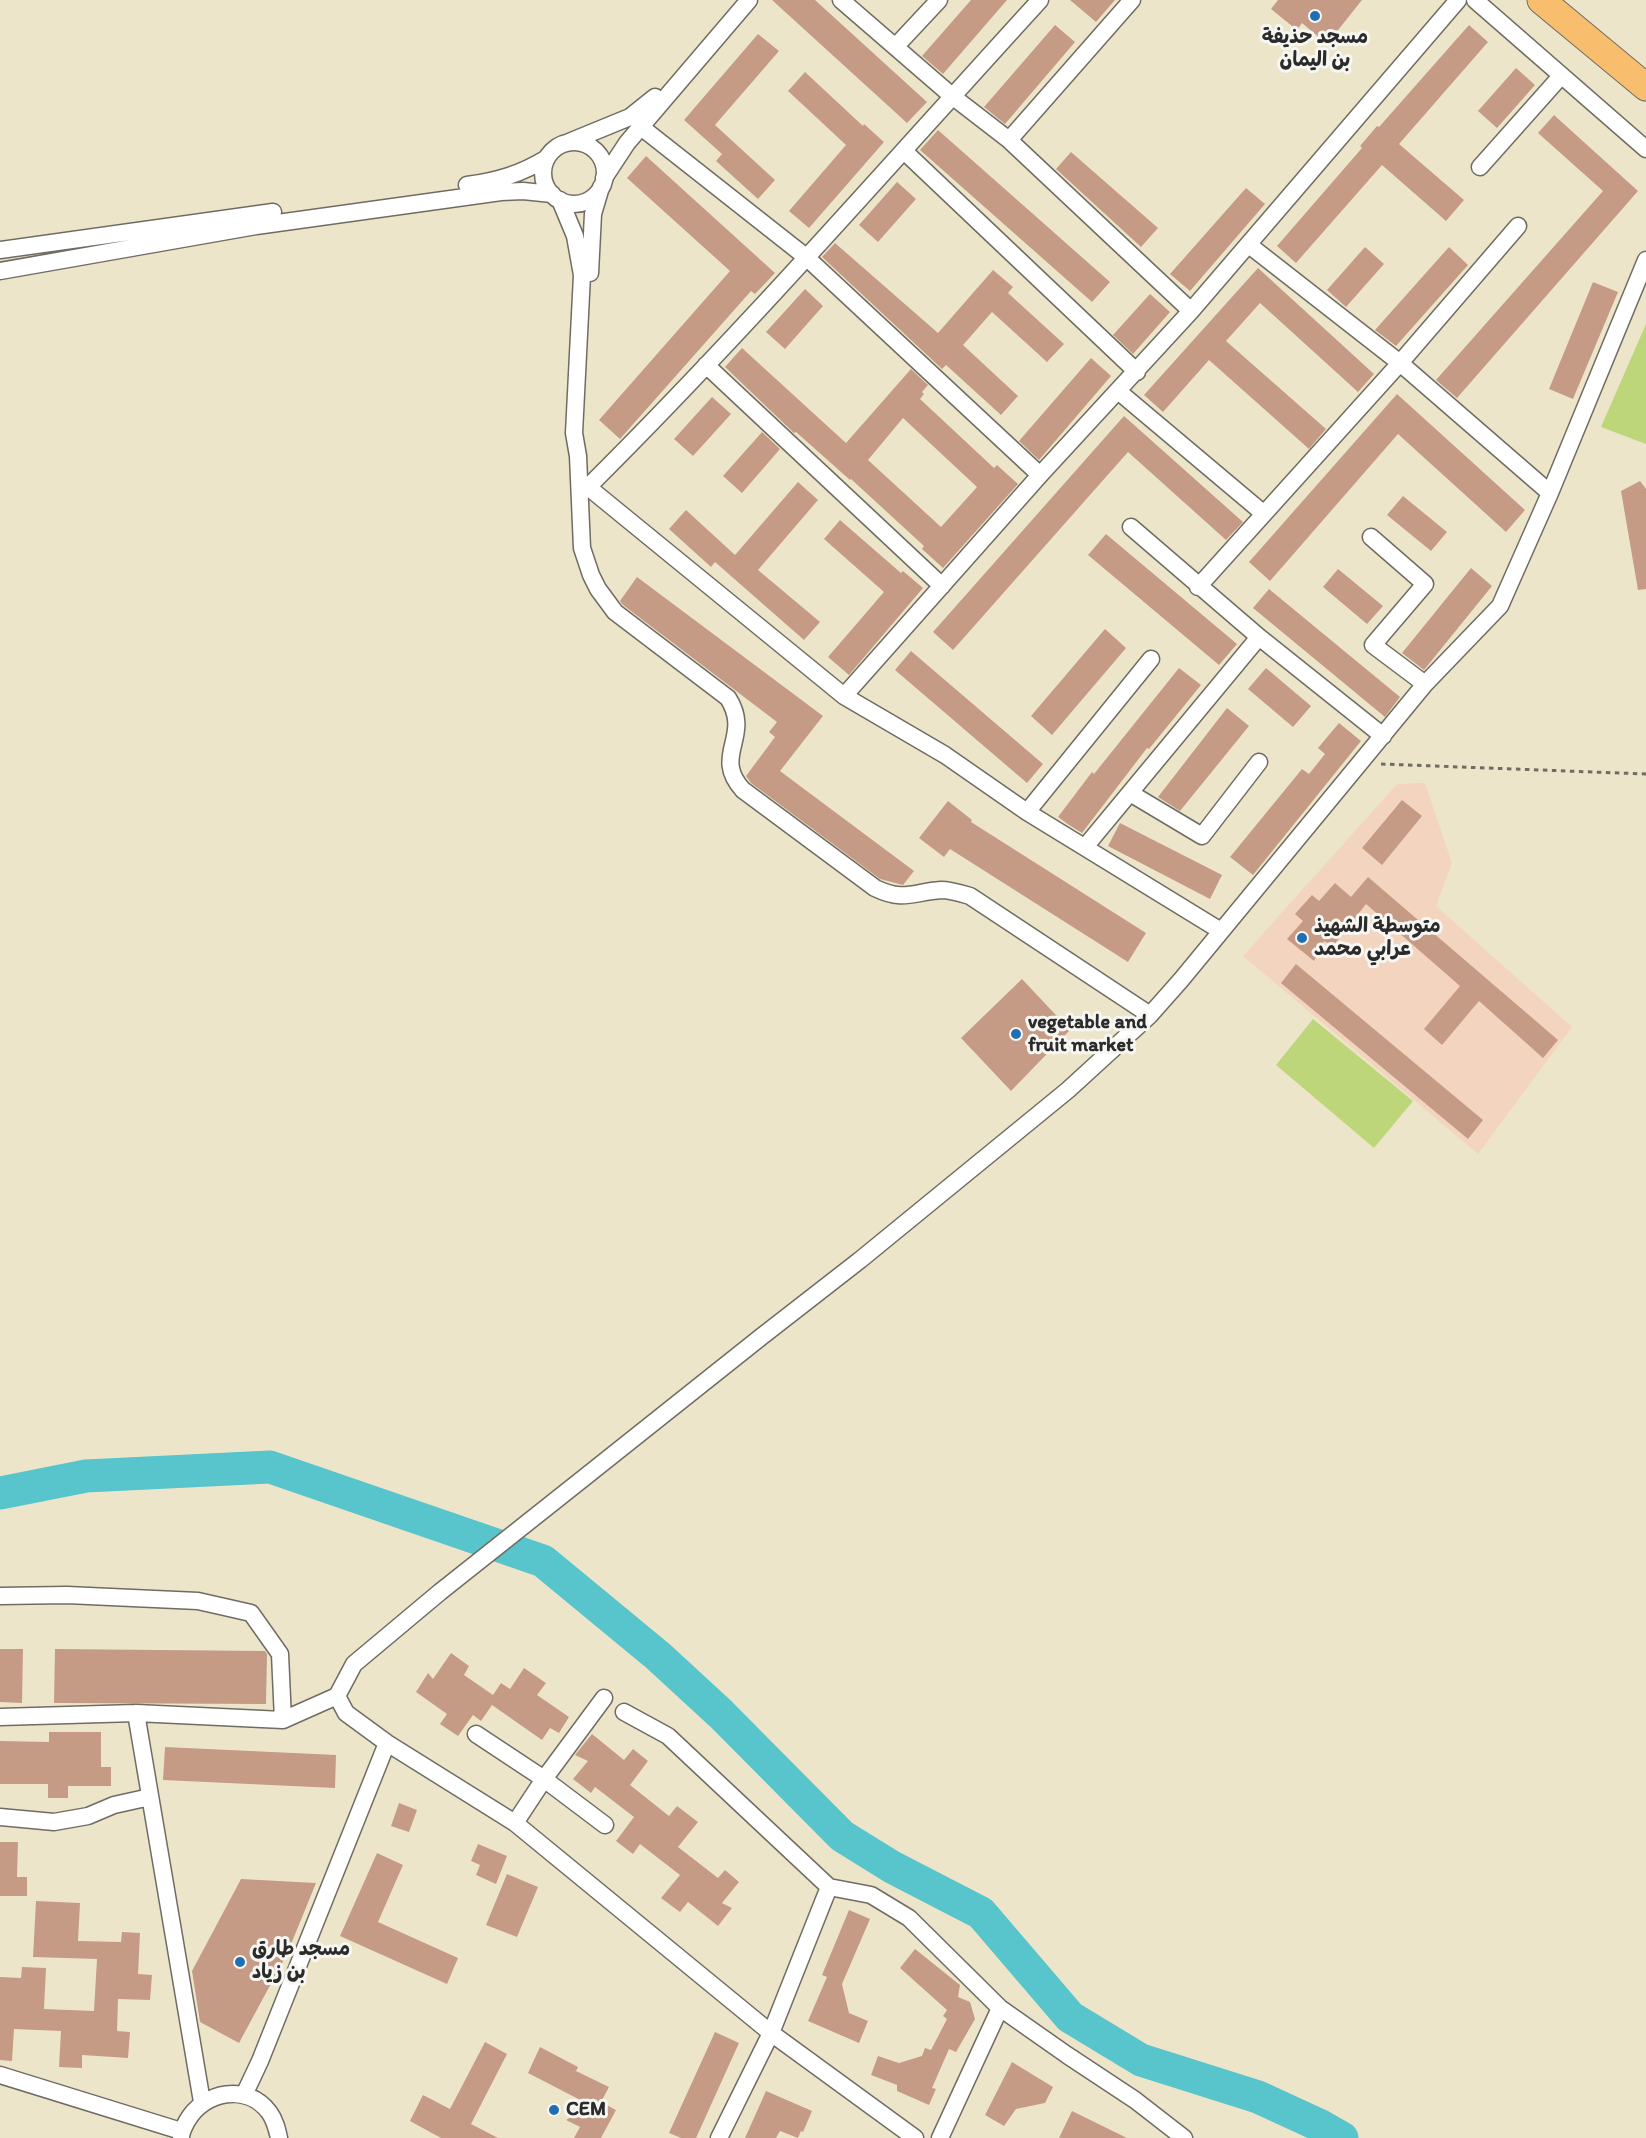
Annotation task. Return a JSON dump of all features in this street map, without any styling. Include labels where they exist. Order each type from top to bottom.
[{"type":"main road","points":[[1541,0],[1646,87]]},
{"type":"street","points":[[737,0],[641,110],[619,123],[552,151],[543,168],[546,186],[556,197],[575,236],[582,274],[574,432],[578,456],[580,533],[582,548],[591,575],[615,612],[728,698],[734,706],[738,724],[731,749],[730,766],[737,783],[743,790],[875,888],[901,896],[914,896],[940,890],[970,896],[1150,1015]]},
{"type":"street","points":[[0,250],[255,220],[490,188],[523,191],[578,203],[595,195],[627,143],[749,0]]},
{"type":"street","points":[[841,0],[952,96],[1009,140],[1191,311]]},
{"type":"street","points":[[896,46],[939,0]]},
{"type":"street","points":[[1040,0],[706,365],[588,487],[844,696],[945,755],[1028,812],[1221,931]]},
{"type":"street","points":[[1009,140],[1132,0]]},
{"type":"street","points":[[844,696],[1040,475],[1191,311],[1458,0]]},
{"type":"street","points":[[1475,0],[1646,149]]},
{"type":"street","points":[[1480,167],[1561,76]]},
{"type":"street","points":[[641,127],[806,257],[1040,475]]},
{"type":"street","points":[[569,142],[588,145],[596,151],[601,159],[602,182],[593,214],[591,232],[584,432],[578,456]]},
{"type":"street","points":[[904,150],[1137,372]]},
{"type":"street","points":[[490,188],[547,158]]},
{"type":"street","points":[[0,270],[255,220]]},
{"type":"street","points":[[1198,587],[1400,363],[1518,226]]},
{"type":"street","points":[[1249,244],[1400,363],[1550,493]]},
{"type":"street","points":[[0,1717],[136,1713],[283,1720],[337,1696],[354,1664],[440,1592],[860,1260],[1068,1090],[1150,1015],[1182,980],[1425,684],[1500,606],[1550,493],[1646,260]]},
{"type":"street","points":[[706,365],[942,586]]},
{"type":"street","points":[[1118,391],[1263,513]]},
{"type":"street","points":[[1131,527],[1259,638],[1383,736]]},
{"type":"street","points":[[1371,537],[1425,584],[1373,645],[1425,684]]},
{"type":"street","points":[[1084,847],[1259,638]]},
{"type":"street","points":[[1028,812],[1151,659]]},
{"type":"street","points":[[1130,793],[1202,836],[1259,762]]},
{"type":"street","points":[[0,1596],[67,1595],[198,1602],[251,1613],[280,1653],[283,1720]]},
{"type":"street","points":[[337,1696],[346,1713],[387,1743],[515,1823],[771,2033],[915,2138]]},
{"type":"street","points":[[515,1823],[544,1779],[604,1698]]},
{"type":"street","points":[[624,1712],[668,1736],[829,1887],[871,1895],[909,1918],[1000,2008],[1135,2100],[1184,2138]]},
{"type":"street","points":[[136,1713],[202,2102]]},
{"type":"street","points":[[477,1734],[544,1779],[605,1825]]},
{"type":"street","points":[[244,2095],[260,2061],[387,1743]]},
{"type":"street","points":[[0,1817],[54,1822],[88,1816],[114,1804],[150,1797]]},
{"type":"street","points":[[719,2138],[771,2033],[829,1887]]},
{"type":"street","points":[[940,2138],[1000,2008]]},
{"type":"street","points":[[0,2075],[181,2135],[192,2112],[202,2102],[215,2095],[230,2093],[244,2095],[258,2101],[269,2112],[276,2125],[279,2138]]},
{"type":"path","points":[[1361,763],[1646,774]]},
{"type":"shaded area","points":[[1425,783],[1452,863],[1436,906],[1572,1027],[1478,1154],[1243,956],[1397,784]]},
{"type":"green space","points":[[1646,324],[1646,444],[1601,427]]},
{"type":"green space","points":[[1313,1019],[1413,1101],[1374,1148],[1276,1065]]},
{"type":"building","points":[[772,0],[815,0],[927,102],[907,123]]},
{"type":"building","points":[[971,0],[1007,0],[943,74],[922,56]]},
{"type":"building","points":[[1070,0],[1115,0],[1096,22]]},
{"type":"building","name":"مسجد حذيفة بن اليمان","points":[[1278,0],[1362,0],[1327,44],[1302,23],[1297,30],[1271,9]]},
{"type":"building","points":[[1055,25],[1075,42],[1005,124],[984,107]]},
{"type":"building","points":[[1469,25],[1488,42],[1399,144],[1464,200],[1446,221],[1382,165],[1296,263],[1277,246],[1362,148],[1360,146],[1377,126],[1379,127]]},
{"type":"building","points":[[758,34],[779,51],[715,125],[775,180],[758,199],[716,161],[722,154],[684,120]]},
{"type":"building","points":[[1516,68],[1535,85],[1497,128],[1478,111]]},
{"type":"building","points":[[805,72],[863,126],[864,124],[884,142],[809,228],[789,211],[846,145],[788,91]]},
{"type":"building","points":[[1554,115],[1638,191],[1457,398],[1436,380],[1603,191],[1538,133]]},
{"type":"building","points":[[938,130],[1110,282],[1092,302],[920,150]]},
{"type":"building","points":[[1071,152],[1158,228],[1141,247],[1056,169]]},
{"type":"building","points":[[646,156],[775,273],[755,294],[751,291],[620,439],[599,420],[730,271],[627,178]]},
{"type":"building","points":[[897,182],[916,199],[878,242],[859,225]]},
{"type":"building","points":[[1246,188],[1265,204],[1190,291],[1170,274]]},
{"type":"building","points":[[835,243],[938,333],[993,270],[1013,287],[1008,293],[1064,344],[1047,362],[992,312],[963,345],[1018,396],[1001,415],[946,365],[942,369],[822,257]]},
{"type":"building","points":[[1365,247],[1384,264],[1346,307],[1327,290]]},
{"type":"building","points":[[1449,247],[1468,265],[1396,346],[1375,330]]},
{"type":"building","points":[[1258,268],[1374,374],[1358,392],[1260,303],[1226,341],[1326,429],[1309,449],[1209,360],[1163,412],[1144,395]]},
{"type":"building","points":[[1593,282],[1618,292],[1573,399],[1549,389]]},
{"type":"building","points":[[805,289],[823,306],[785,349],[766,332]]},
{"type":"building","points":[[1150,294],[1170,312],[1133,354],[1113,335]]},
{"type":"building","points":[[742,348],[846,443],[911,369],[928,385],[920,399],[994,468],[997,465],[1018,484],[943,568],[922,549],[924,546],[851,479],[796,432],[794,433],[725,367]],"holes":[[[903,418],[977,487],[941,527],[868,460]]]},
{"type":"building","points":[[1091,358],[1111,376],[1039,460],[1019,441]]},
{"type":"building","points":[[1397,394],[1525,510],[1506,532],[1398,434],[1270,581],[1249,562]]},
{"type":"building","points":[[712,397],[731,414],[693,456],[674,439]]},
{"type":"building","points":[[1124,416],[1243,522],[1226,540],[1128,452],[953,650],[933,632]]},
{"type":"building","points":[[762,432],[780,449],[742,493],[723,476]]},
{"type":"building","points":[[1640,481],[1646,489],[1646,589],[1638,590],[1621,491]]},
{"type":"building","points":[[798,482],[818,500],[758,570],[820,622],[804,640],[715,562],[711,567],[669,529],[686,510],[735,555]]},
{"type":"building","points":[[1403,496],[1447,532],[1431,551],[1387,515]]},
{"type":"building","points":[[840,520],[901,573],[903,571],[923,588],[849,675],[828,657],[884,592],[824,539]]},
{"type":"building","points":[[1106,534],[1237,644],[1219,665],[1088,555]]},
{"type":"building","points":[[1471,568],[1492,586],[1424,670],[1402,653]]},
{"type":"building","points":[[1338,569],[1383,606],[1367,624],[1323,587]]},
{"type":"building","points":[[637,577],[823,716],[780,771],[914,871],[903,885],[880,879],[751,783],[746,776],[775,737],[769,732],[777,722],[623,605],[620,601]]},
{"type":"building","points":[[1269,589],[1400,697],[1385,717],[1253,608]]},
{"type":"building","points":[[1105,629],[1126,648],[1052,735],[1031,716]]},
{"type":"building","points":[[911,651],[1043,764],[1027,783],[895,670]]},
{"type":"building","points":[[1179,668],[1201,685],[1149,749],[1147,748],[1082,833],[1058,817],[1092,772],[1094,774]]},
{"type":"building","points":[[1266,668],[1311,706],[1293,727],[1248,689]]},
{"type":"building","points":[[1227,708],[1249,726],[1180,811],[1158,797]]},
{"type":"building","points":[[1339,723],[1361,741],[1253,875],[1230,857],[1302,769],[1309,774],[1325,754],[1318,748]]},
{"type":"building","points":[[1402,800],[1422,816],[1382,865],[1362,848]]},
{"type":"building","points":[[948,801],[972,820],[971,822],[1146,933],[1128,962],[950,849],[944,857],[919,838]]},
{"type":"building","points":[[1120,823],[1222,875],[1210,899],[1108,846]]},
{"type":"building","points":[[1368,877],[1558,1040],[1543,1058],[1479,1001],[1442,1045],[1424,1029],[1460,986],[1366,904],[1333,946],[1324,941],[1314,961],[1287,939],[1303,921],[1295,914],[1312,895],[1319,901],[1335,883],[1351,897]]},
{"type":"building","points":[[1296,964],[1483,1120],[1468,1139],[1281,983]]},
{"type":"building","name":"vegetable and fruit market","points":[[1022,979],[1070,1030],[1011,1091],[961,1038]]},
{"type":"building","points":[[0,1649],[23,1649],[22,1703],[0,1702]]},
{"type":"building","points":[[55,1649],[265,1651],[267,1654],[266,1704],[54,1703]]},
{"type":"building","points":[[451,1653],[469,1666],[464,1675],[493,1695],[501,1683],[510,1689],[524,1668],[546,1683],[537,1695],[569,1717],[559,1733],[550,1728],[542,1740],[492,1705],[481,1721],[473,1715],[458,1736],[440,1724],[447,1714],[416,1692],[428,1673],[433,1679]]},
{"type":"building","points":[[49,1732],[101,1732],[101,1767],[111,1767],[111,1786],[68,1786],[68,1798],[48,1798],[48,1784],[0,1784],[0,1741],[49,1742]]},
{"type":"building","points":[[592,1734],[624,1760],[633,1749],[648,1761],[630,1785],[669,1816],[677,1806],[698,1822],[678,1847],[718,1878],[725,1870],[739,1882],[722,1903],[732,1908],[718,1926],[688,1902],[680,1912],[661,1898],[680,1875],[640,1844],[633,1854],[616,1841],[634,1817],[595,1787],[591,1793],[573,1779],[588,1761],[575,1755]]},
{"type":"building","points":[[165,1747],[336,1755],[335,1788],[163,1780]]},
{"type":"building","points":[[399,1803],[417,1810],[409,1832],[391,1826]]},
{"type":"building","points":[[0,1842],[18,1842],[17,1877],[27,1877],[27,1896],[0,1896]]},
{"type":"building","points":[[478,1844],[507,1856],[496,1884],[476,1875],[480,1865],[471,1861]]},
{"type":"building","points":[[377,1853],[403,1865],[378,1922],[458,1958],[447,1984],[340,1936]]},
{"type":"building","points":[[507,1874],[538,1887],[517,1937],[486,1925]]},
{"type":"building","name":"مسجد طارق بن زياد","points":[[241,1879],[316,1883],[287,1954],[239,2043],[200,2022],[192,1971]]},
{"type":"building","points":[[36,1901],[80,1903],[78,1941],[121,1942],[122,1932],[140,1933],[138,1974],[152,1975],[150,2000],[118,1999],[117,2031],[130,2032],[128,2058],[82,2055],[82,2068],[59,2067],[61,2031],[14,2029],[12,2061],[0,2060],[0,1977],[21,1978],[22,1967],[46,1968],[44,2009],[94,2011],[97,1959],[33,1957]]},
{"type":"building","points":[[849,1910],[870,1919],[842,1984],[849,2013],[868,2021],[859,2043],[808,2021],[827,1977],[822,1975]]},
{"type":"building","points":[[915,1949],[960,1985],[958,1997],[970,2002],[975,2019],[956,2052],[949,2049],[932,2088],[936,2089],[929,2105],[897,2091],[897,2085],[871,2075],[878,2056],[899,2063],[922,2056],[925,2048],[931,2050],[947,2019],[943,2016],[947,2010],[900,1968]]},
{"type":"building","points":[[715,2032],[739,2043],[696,2138],[681,2138],[669,2133]]},
{"type":"building","points":[[485,2042],[507,2054],[471,2124],[498,2138],[441,2138],[410,2121],[423,2095],[450,2109]]},
{"type":"building","points":[[540,2047],[578,2067],[576,2071],[609,2087],[601,2102],[616,2110],[601,2138],[574,2138],[580,2127],[566,2120],[590,2105],[528,2073]]},
{"type":"building","points":[[1012,2062],[1053,2087],[1045,2103],[1016,2109],[1004,2126],[985,2115]]},
{"type":"building","points":[[766,2091],[812,2111],[798,2138],[780,2131],[776,2138],[745,2138]]},
{"type":"building","points":[[1072,2111],[1127,2138],[1059,2138]]},
{"type":"waterway","points":[[0,1493],[86,1476],[270,1467],[543,1561],[658,1656],[721,1714],[842,1836],[892,1867],[981,1913],[1070,2017],[1141,2060],[1258,2097],[1342,2138]]},
{"type":"place","name":"مسجد حذيفة بن اليمان","points":[[1315,16]]},
{"type":"place","name":"متوسطة الشهيذ عرابي محمد","points":[[1302,938]]},
{"type":"place","name":"vegetable and fruit market","points":[[1016,1034]]},
{"type":"place","name":"مسجد طارق بن زياد","points":[[240,1962]]},
{"type":"place","name":"CEM","points":[[554,2110]]}]
